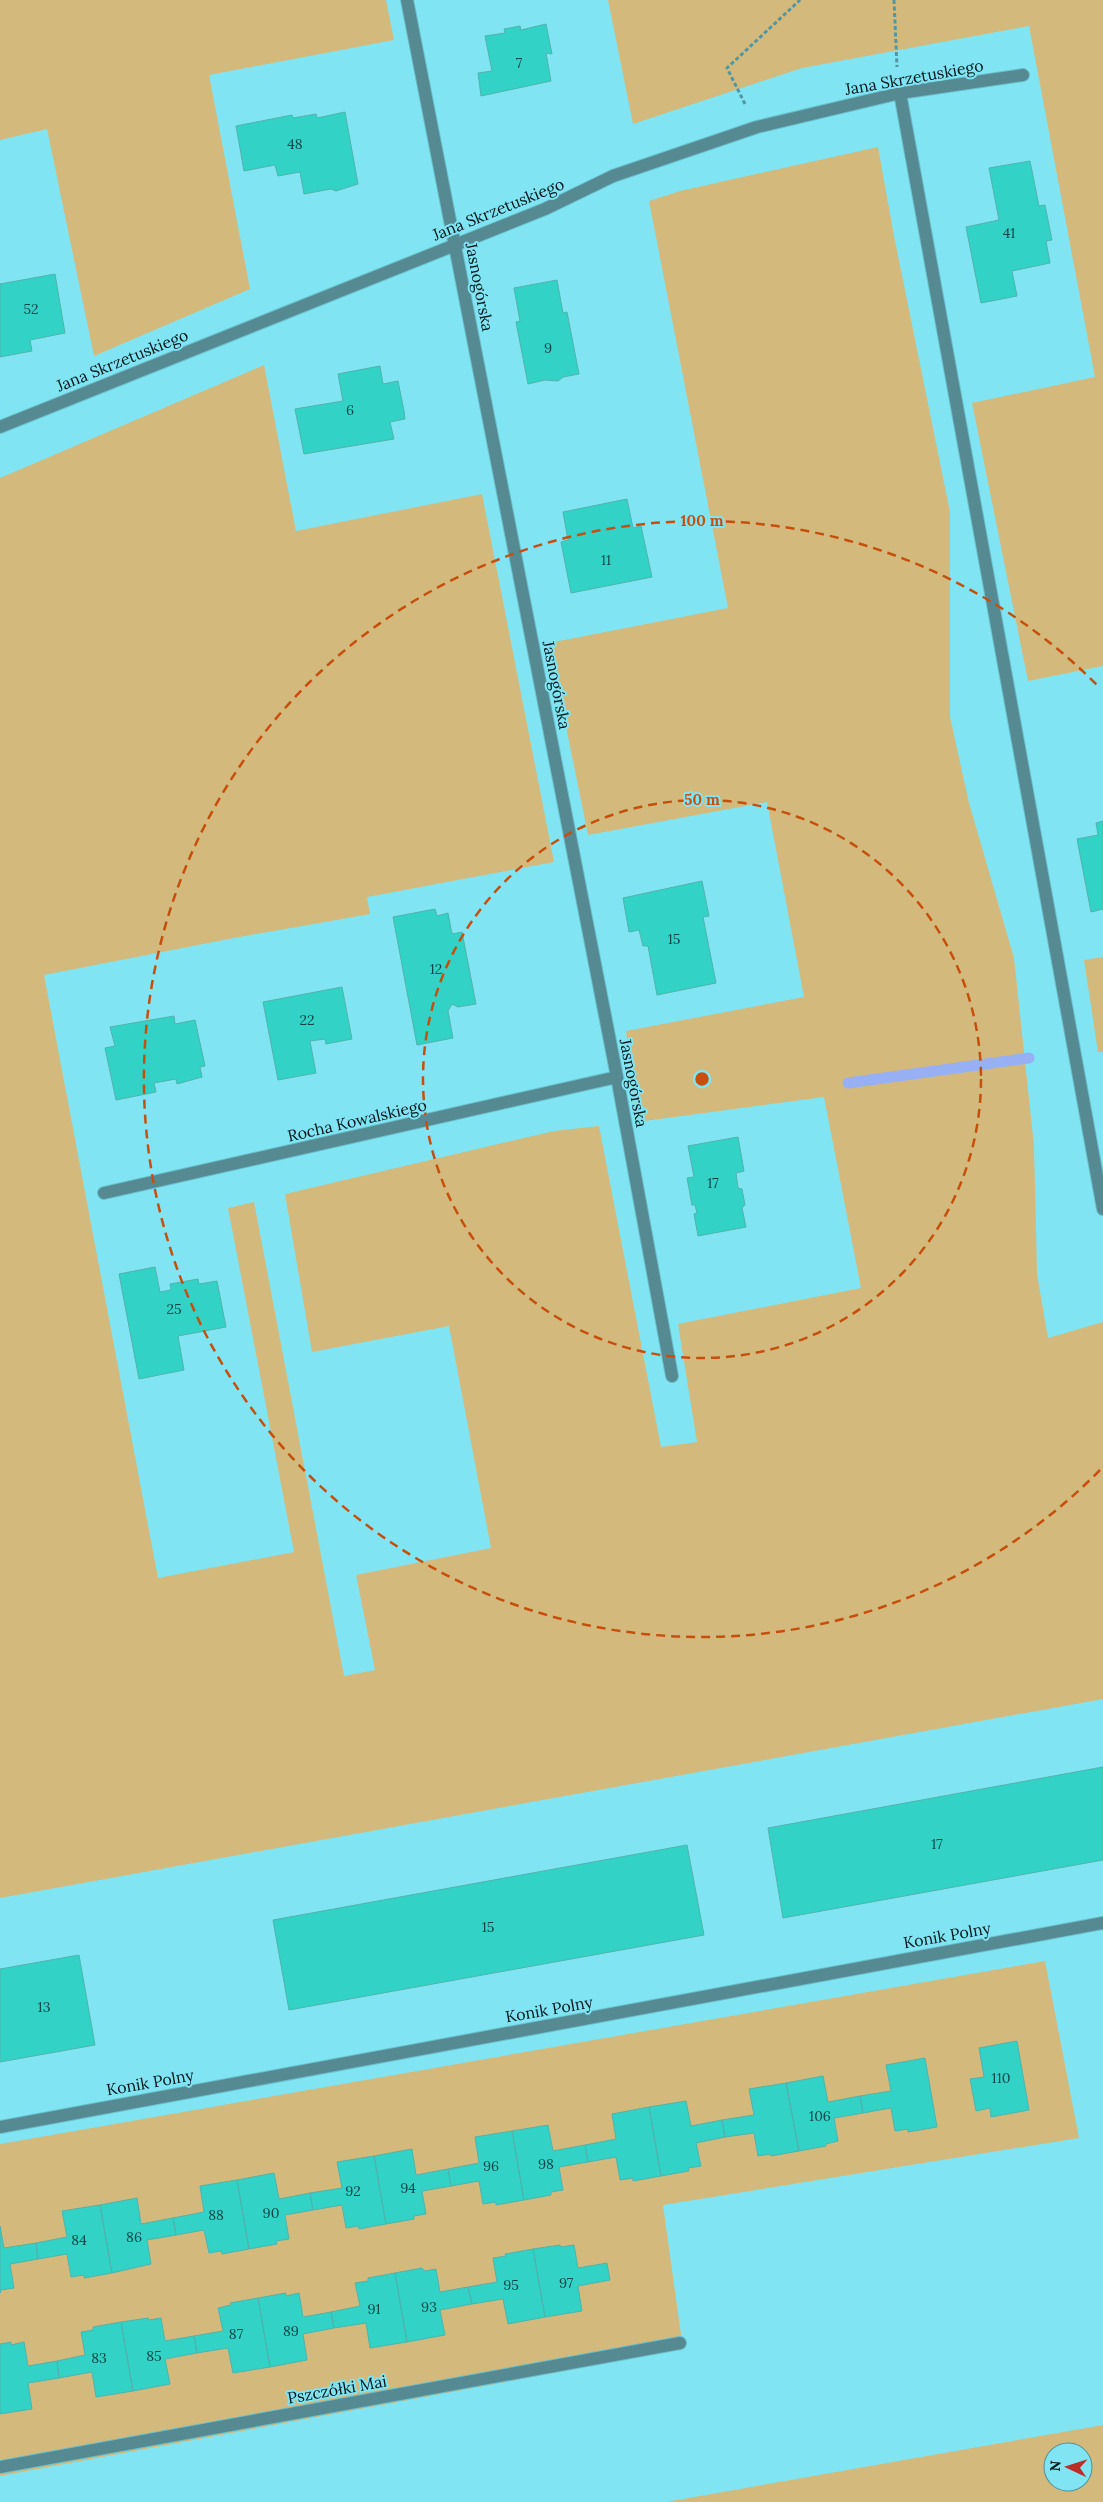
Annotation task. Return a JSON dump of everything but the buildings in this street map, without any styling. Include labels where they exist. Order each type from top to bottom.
[{"type":"street","name":"Jasnogórska","points":[[407,0],[617,1077],[672,1376]]},
{"type":"street","name":"Jana Skrzetuskiego","points":[[0,427],[545,209],[613,176],[756,127],[900,93],[1023,75]]},
{"type":"street","points":[[900,93],[1103,1209]]},
{"type":"street","name":"Rocha Kowalskiego","points":[[104,1193],[617,1077]]},
{"type":"street","name":"Konik Polny","points":[[0,2126],[1103,1923]]},
{"type":"street","name":"Pszczółki Mai","points":[[0,2467],[680,2343]]},
{"type":"path","points":[[756,127],[727,68],[800,0]]},
{"type":"path","points":[[894,0],[894,44],[900,93]]},
{"type":"shaded area","points":[[0,0],[386,0],[394,40],[209,75],[250,289],[94,356],[47,129],[0,140]]},
{"type":"shaded area","points":[[608,0],[1103,0],[1103,666],[1028,681],[972,403],[1095,377],[1029,26],[802,68],[633,124]]},
{"type":"shaded area","points":[[878,147],[894,236],[950,512],[950,717],[969,803],[1014,958],[1034,1146],[1037,1274],[1048,1338],[1103,1322],[1103,1699],[0,1898],[0,478],[264,365],[296,531],[482,494],[554,862],[367,897],[370,914],[44,975],[158,1578],[294,1552],[228,1208],[254,1202],[344,1676],[375,1670],[356,1575],[491,1548],[449,1326],[312,1352],[285,1194],[554,1131],[599,1126],[661,1447],[697,1442],[678,1324],[861,1288],[824,1097],[637,1122],[626,1031],[804,997],[767,802],[588,835],[549,643],[728,608],[649,201],[680,191]]},
{"type":"shaded area","points":[[1103,957],[1103,1052],[1098,1052],[1084,960]]},
{"type":"shaded area","points":[[1045,1961],[1079,2138],[663,2205],[683,2349],[0,2476],[0,2144]]},
{"type":"shaded area","points":[[1103,2425],[1103,2502],[666,2502]]},
{"type":"waterway","points":[[848,1083],[1029,1058]]}]
